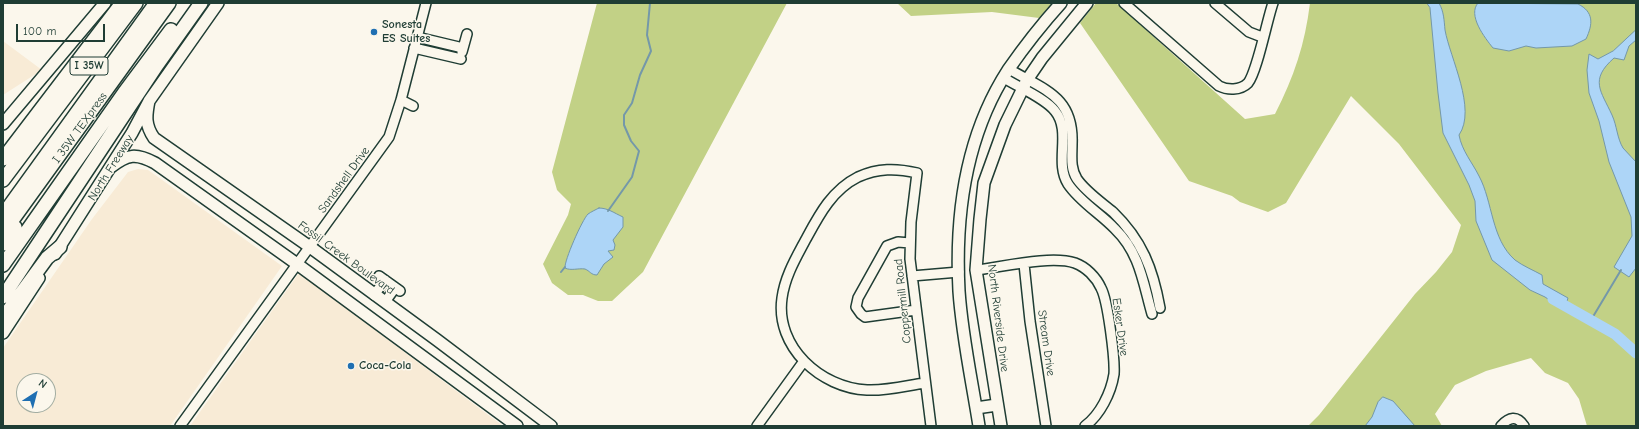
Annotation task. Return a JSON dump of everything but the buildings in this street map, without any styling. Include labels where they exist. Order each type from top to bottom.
[{"type":"highway","points":[[3,159],[122,3]]},
{"type":"highway","name":"I 35W","points":[[3,180],[136,3]]},
{"type":"highway","name":"I 35W TEXpress","points":[[3,215],[156,3]]},
{"type":"highway","name":"I 35W TEXpress","points":[[3,233],[169,3]]},
{"type":"highway","points":[[3,265],[124,93],[191,3]]},
{"type":"highway","name":"North Freeway","points":[[3,297],[42,241],[157,65],[201,3]]},
{"type":"highway","points":[[3,204],[32,166],[42,160]]},
{"type":"highway","points":[[3,244],[49,177],[56,161]]},
{"type":"highway","points":[[3,318],[47,258],[60,247]]},
{"type":"main road","points":[[3,124],[105,3]]},
{"type":"main road","name":"North Freeway","points":[[3,333],[111,167],[149,101],[218,3]]},
{"type":"main road","points":[[979,426],[961,307],[959,272],[961,203],[968,164],[986,114],[1006,74],[1061,3]]},
{"type":"main road","name":"North Riverside Drive","points":[[1001,426],[976,270],[984,183],[1005,125],[1024,85],[1055,41],[1087,3]]},
{"type":"main road","name":"Fossil Creek Boulevard","points":[[149,101],[146,117],[149,130],[154,138],[310,247],[551,426]]},
{"type":"main road","points":[[111,167],[121,159],[130,156],[137,156],[150,160],[298,264],[517,426]]},
{"type":"main road","points":[[959,272],[976,270]]},
{"type":"main road","points":[[976,408],[997,405]]},
{"type":"street","name":"Sandshell Drive","points":[[180,426],[382,147],[392,128],[401,100],[426,3]]},
{"type":"street","points":[[1124,3],[1219,86],[1225,89],[1236,89],[1247,84],[1255,69],[1262,37],[1273,3]]},
{"type":"street","points":[[1215,3],[1249,32],[1262,37]]},
{"type":"street","points":[[414,48],[460,61],[467,34]]},
{"type":"street","points":[[417,37],[463,48]]},
{"type":"street","points":[[1006,74],[1024,85],[1048,104],[1060,119],[1062,132],[1063,174],[1073,190],[1116,230],[1128,244],[1143,275],[1152,314]]},
{"type":"street","points":[[1024,85],[1054,96],[1070,116],[1072,132],[1072,164],[1075,175],[1080,183],[1124,223],[1136,239],[1152,272],[1160,308]]},
{"type":"street","points":[[401,100],[413,106]]},
{"type":"street","name":"Coppermill Road","points":[[804,361],[793,348],[787,333],[782,300],[791,267],[820,213],[843,186],[865,174],[893,169],[917,173],[910,243],[912,276],[924,383],[931,426]]},
{"type":"street","points":[[910,243],[898,242],[887,246],[858,298],[856,308],[865,317],[916,310]]},
{"type":"street","name":"Esker Drive","points":[[976,270],[1057,260],[1076,263],[1093,274],[1102,288],[1110,326],[1114,373],[1110,389],[1103,404],[1090,422],[1085,426]]},
{"type":"street","name":"Stream Drive","points":[[1024,264],[1030,321],[1046,426]]},
{"type":"street","points":[[912,276],[959,272]]},
{"type":"street","points":[[374,295],[382,278],[398,289],[384,302]]},
{"type":"street","points":[[757,426],[804,361],[827,379],[855,389],[878,390],[924,383]]},
{"type":"street","points":[[1501,426],[1509,418],[1514,418],[1521,421],[1524,426]]},
{"type":"shaded area","points":[[3,41],[42,70],[3,95]]},
{"type":"shaded area","points":[[138,169],[148,170],[282,266],[170,426],[3,426],[3,348],[92,219],[128,172]]},
{"type":"shaded area","points":[[299,273],[503,426],[190,426]]},
{"type":"green space","points":[[597,3],[787,3],[643,272],[612,301],[598,301],[583,295],[568,295],[552,283],[543,264],[568,215],[571,204],[557,190],[552,172]]},
{"type":"green space","points":[[897,3],[1052,3],[1039,18],[992,12],[911,16]]},
{"type":"green space","points":[[1096,3],[1116,3],[1245,119],[1275,114],[1288,87],[1298,60],[1310,3],[1636,3],[1636,426],[1587,426],[1579,399],[1568,383],[1545,373],[1531,358],[1486,371],[1455,385],[1435,414],[1442,426],[1308,426],[1319,415],[1415,294],[1436,272],[1452,252],[1461,225],[1399,144],[1351,96],[1286,203],[1268,212],[1240,202],[1232,196],[1189,181],[1080,23]]},
{"type":"water","points":[[1427,3],[1439,3],[1444,16],[1445,30],[1464,98],[1464,124],[1459,135],[1460,141],[1484,186],[1493,220],[1501,242],[1515,260],[1542,275],[1543,284],[1568,298],[1564,310],[1545,297],[1530,290],[1492,260],[1476,221],[1475,201],[1469,185],[1443,133],[1430,8]]},
{"type":"water","points":[[1478,3],[1578,4],[1587,11],[1591,19],[1590,28],[1586,39],[1572,46],[1536,48],[1526,46],[1509,51],[1493,48],[1482,33],[1476,20],[1475,8]]},
{"type":"water","points":[[1636,30],[1636,40],[1629,46],[1624,60],[1614,58],[1606,66],[1599,79],[1601,92],[1614,119],[1621,144],[1636,162],[1636,268],[1629,277],[1614,267],[1632,236],[1631,217],[1609,162],[1599,121],[1589,93],[1587,70],[1589,54],[1598,59],[1613,51]]},
{"type":"water","points":[[599,208],[608,210],[623,217],[623,227],[613,240],[615,245],[614,250],[608,251],[613,257],[604,264],[597,275],[585,269],[565,268],[570,249],[585,218],[588,214]]},
{"type":"water","points":[[1383,397],[1393,401],[1415,426],[1365,426],[1372,417],[1378,402]]},
{"type":"waterway","points":[[608,211],[632,177],[639,151],[631,141],[624,125],[624,115],[632,103],[640,75],[651,51],[647,35],[650,3]]},
{"type":"waterway","points":[[561,272],[565,267]]},
{"type":"waterway","points":[[1591,320],[1621,270]]},
{"type":"waterway","points":[[1553,299],[1615,334],[1636,353]]},
{"type":"place","name":"Sonesta ES Suites","points":[[374,32]]},
{"type":"place","name":"Coca-Cola","points":[[351,366]]}]
